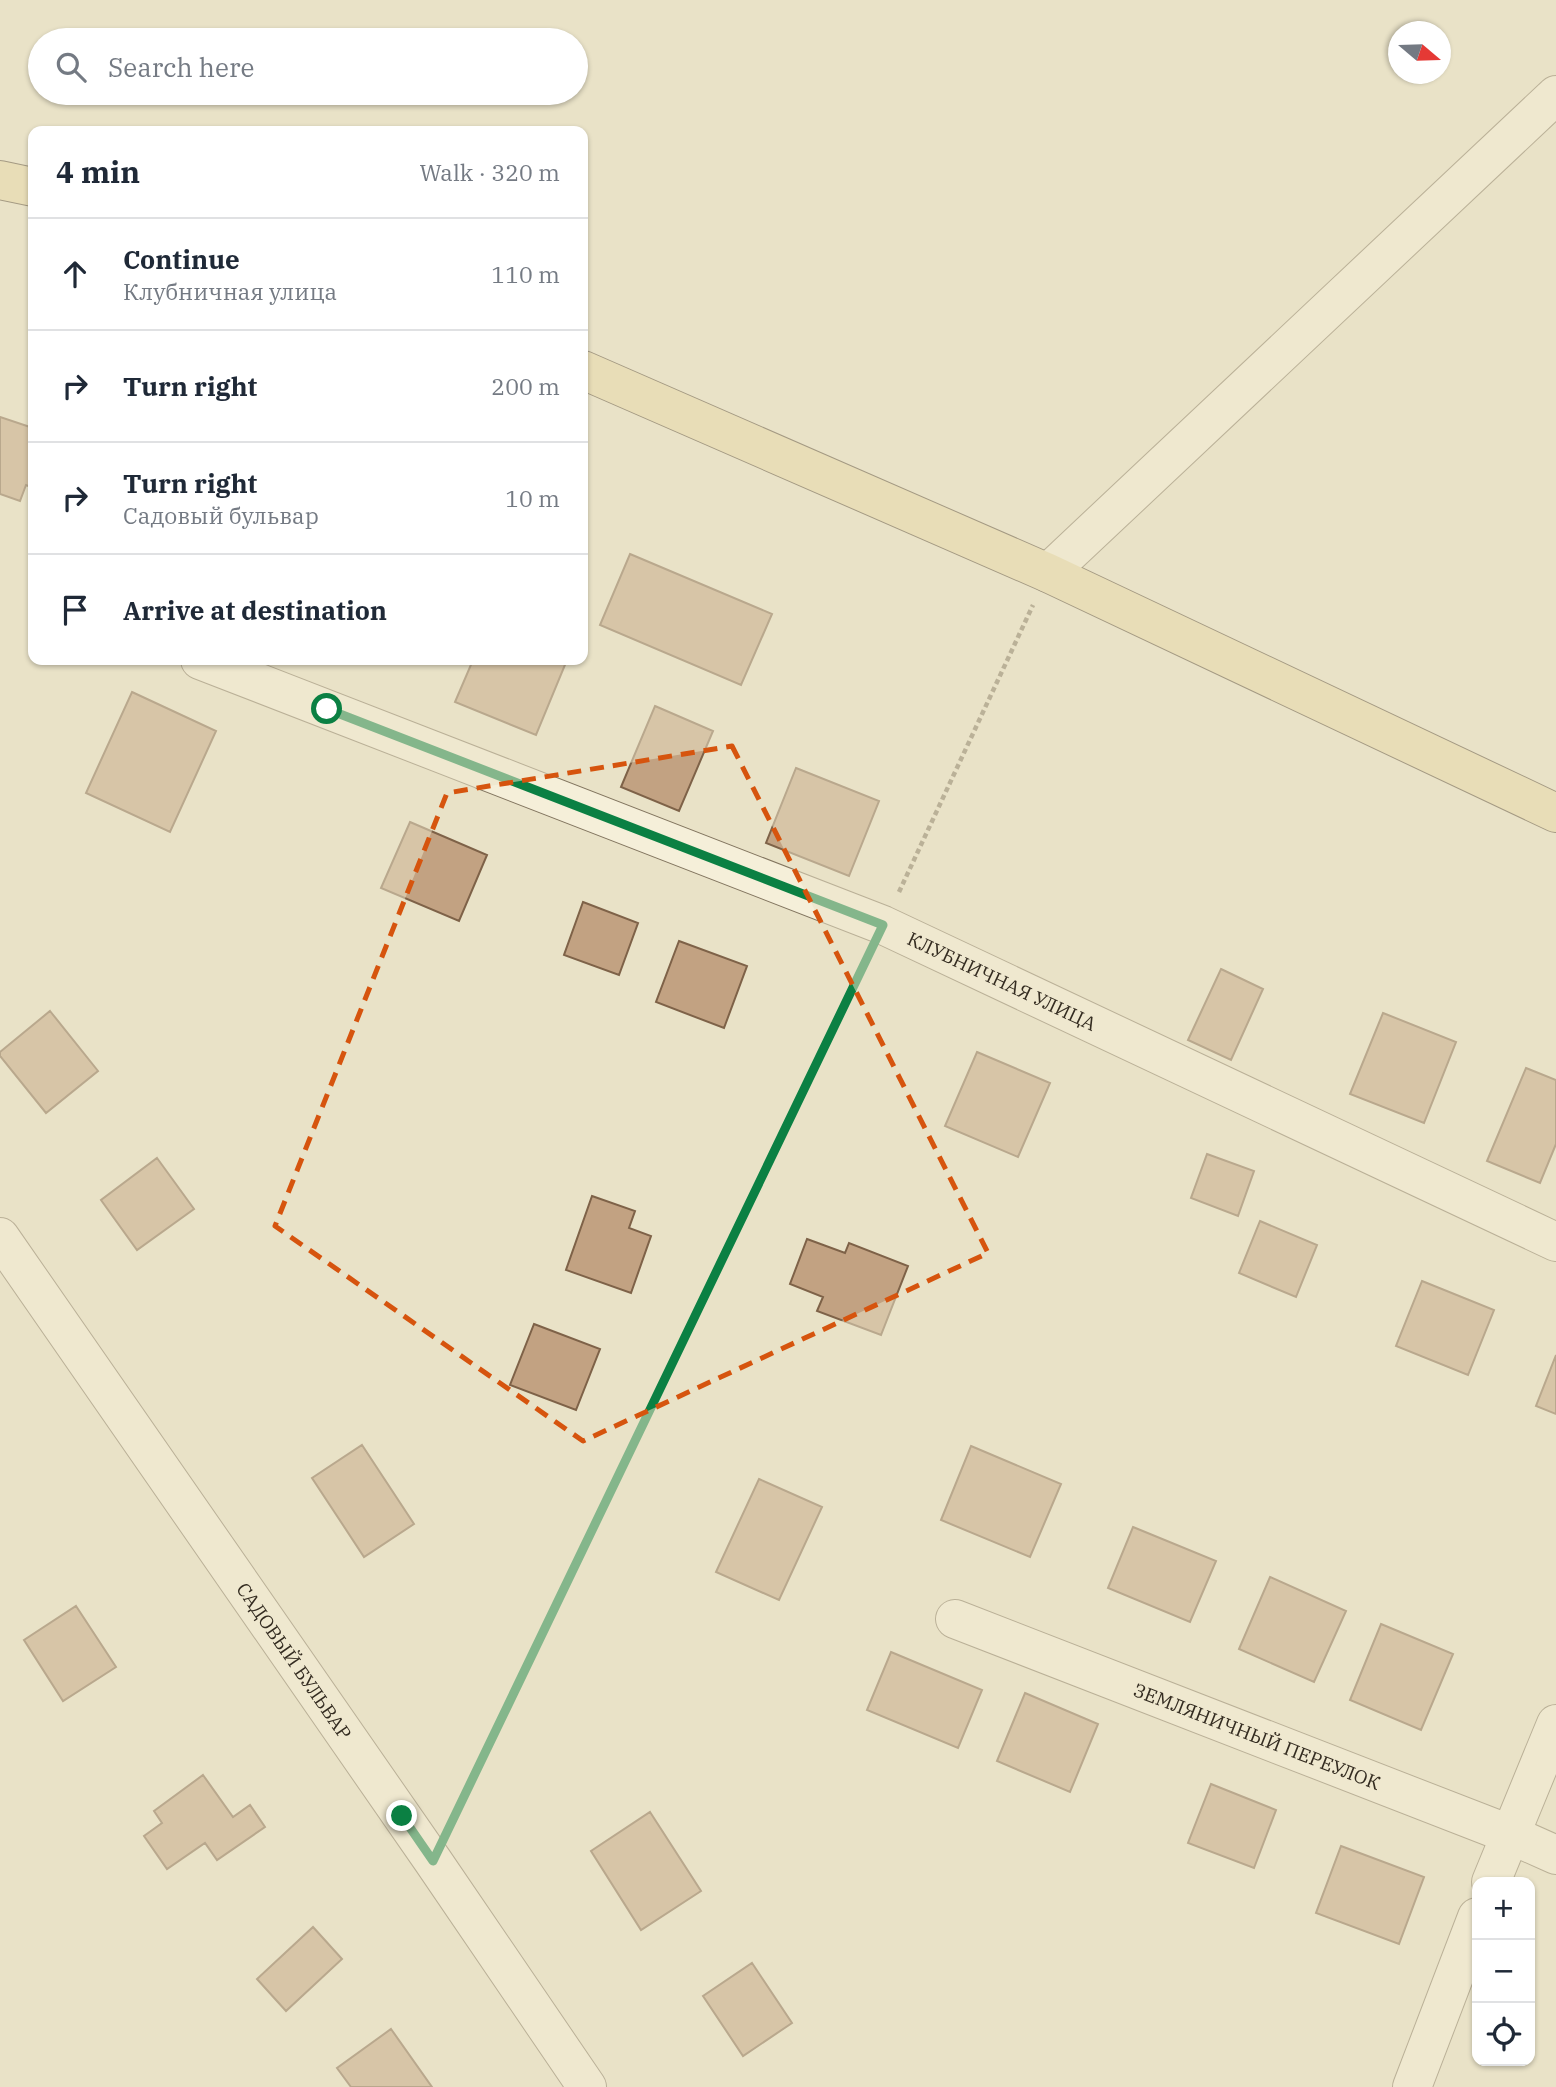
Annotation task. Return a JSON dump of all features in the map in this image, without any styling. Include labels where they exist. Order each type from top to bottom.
[{"type":"main road","points":[[0,180],[28,186]]},
{"type":"main road","points":[[588,372],[1048,572],[1556,813]]},
{"type":"street","points":[[1048,572],[1556,95]]},
{"type":"street","name":"КЛУБНИЧНАЯ УЛИЦА","points":[[213,665],[883,925],[1556,1242]]},
{"type":"street","name":"САДОВЫЙ БУЛЬВАР","points":[[0,1237],[433,1861],[586,2087]]},
{"type":"street","name":"ЗЕМЛЯНИЧНЫЙ ПЕРЕУЛОК","points":[[955,1619],[1509,1835],[1556,1856]]},
{"type":"street","points":[[1493,1877],[1556,1724]]},
{"type":"street","points":[[1412,2087],[1472,1930]]},
{"type":"path","points":[[433,1861],[883,925],[1048,572]]},
{"type":"highlighted area","points":[[732,746],[988,1253],[583,1441],[275,1226],[447,793]]},
{"type":"building","points":[[0,417],[28,426],[28,486],[26,485],[20,501],[0,494]]},
{"type":"building","points":[[630,554],[772,614],[741,685],[600,625]]},
{"type":"building","points":[[471,665],[565,665],[536,735],[455,702]]},
{"type":"building","points":[[132,692],[216,731],[170,832],[86,793]]},
{"type":"building","points":[[655,706],[713,731],[679,811],[621,787]]},
{"type":"building","points":[[796,768],[879,801],[849,876],[766,843]]},
{"type":"building","points":[[410,822],[487,855],[459,921],[381,888]]},
{"type":"building","points":[[583,902],[638,923],[619,975],[564,955]]},
{"type":"building","points":[[679,941],[747,966],[724,1028],[656,1002]]},
{"type":"building","points":[[1221,969],[1263,989],[1231,1060],[1188,1040]]},
{"type":"building","points":[[50,1011],[98,1071],[46,1113],[0,1056],[0,1052]]},
{"type":"building","points":[[1383,1013],[1456,1042],[1424,1123],[1350,1094]]},
{"type":"building","points":[[977,1052],[1050,1083],[1018,1157],[945,1126]]},
{"type":"building","points":[[1526,1068],[1556,1080],[1556,1144],[1540,1183],[1487,1161]]},
{"type":"building","points":[[1207,1154],[1254,1171],[1238,1216],[1191,1198]]},
{"type":"building","points":[[157,1158],[194,1209],[137,1250],[101,1200]]},
{"type":"building","points":[[592,1196],[635,1211],[629,1228],[651,1236],[631,1293],[566,1270]]},
{"type":"building","points":[[1260,1221],[1317,1245],[1296,1297],[1239,1273]]},
{"type":"building","points":[[807,1239],[845,1253],[849,1243],[908,1266],[881,1335],[817,1311],[823,1297],[790,1284]]},
{"type":"building","points":[[1422,1281],[1494,1310],[1468,1375],[1396,1346]]},
{"type":"building","points":[[534,1324],[600,1349],[576,1410],[510,1385]]},
{"type":"building","points":[[1556,1355],[1556,1414],[1536,1406]]},
{"type":"building","points":[[362,1445],[414,1524],[364,1557],[312,1478]]},
{"type":"building","points":[[971,1446],[1061,1484],[1030,1557],[941,1520]]},
{"type":"building","points":[[759,1479],[822,1507],[779,1600],[716,1572]]},
{"type":"building","points":[[1133,1527],[1216,1561],[1190,1622],[1108,1588]]},
{"type":"building","points":[[1270,1577],[1346,1611],[1314,1682],[1239,1649]]},
{"type":"building","points":[[76,1606],[116,1667],[63,1701],[24,1640]]},
{"type":"building","points":[[1381,1624],[1453,1654],[1421,1730],[1350,1700]]},
{"type":"building","points":[[891,1652],[982,1690],[958,1748],[867,1710]]},
{"type":"building","points":[[1025,1693],[1098,1724],[1070,1792],[997,1761]]},
{"type":"building","points":[[203,1775],[233,1817],[250,1805],[265,1827],[217,1860],[205,1843],[167,1869],[144,1836],[162,1823],[154,1811]]},
{"type":"building","points":[[1211,1784],[1276,1810],[1254,1868],[1188,1843]]},
{"type":"building","points":[[650,1812],[701,1891],[641,1930],[591,1851]]},
{"type":"building","points":[[1341,1846],[1424,1877],[1399,1944],[1316,1913]]},
{"type":"building","points":[[313,1927],[342,1959],[286,2011],[257,1979]]},
{"type":"building","points":[[752,1963],[792,2023],[743,2056],[703,1996]]},
{"type":"building","points":[[391,2029],[432,2087],[351,2087],[337,2068]]},
{"type":"route","points":[[327,709],[883,925],[433,1861],[402,1816]]}]
